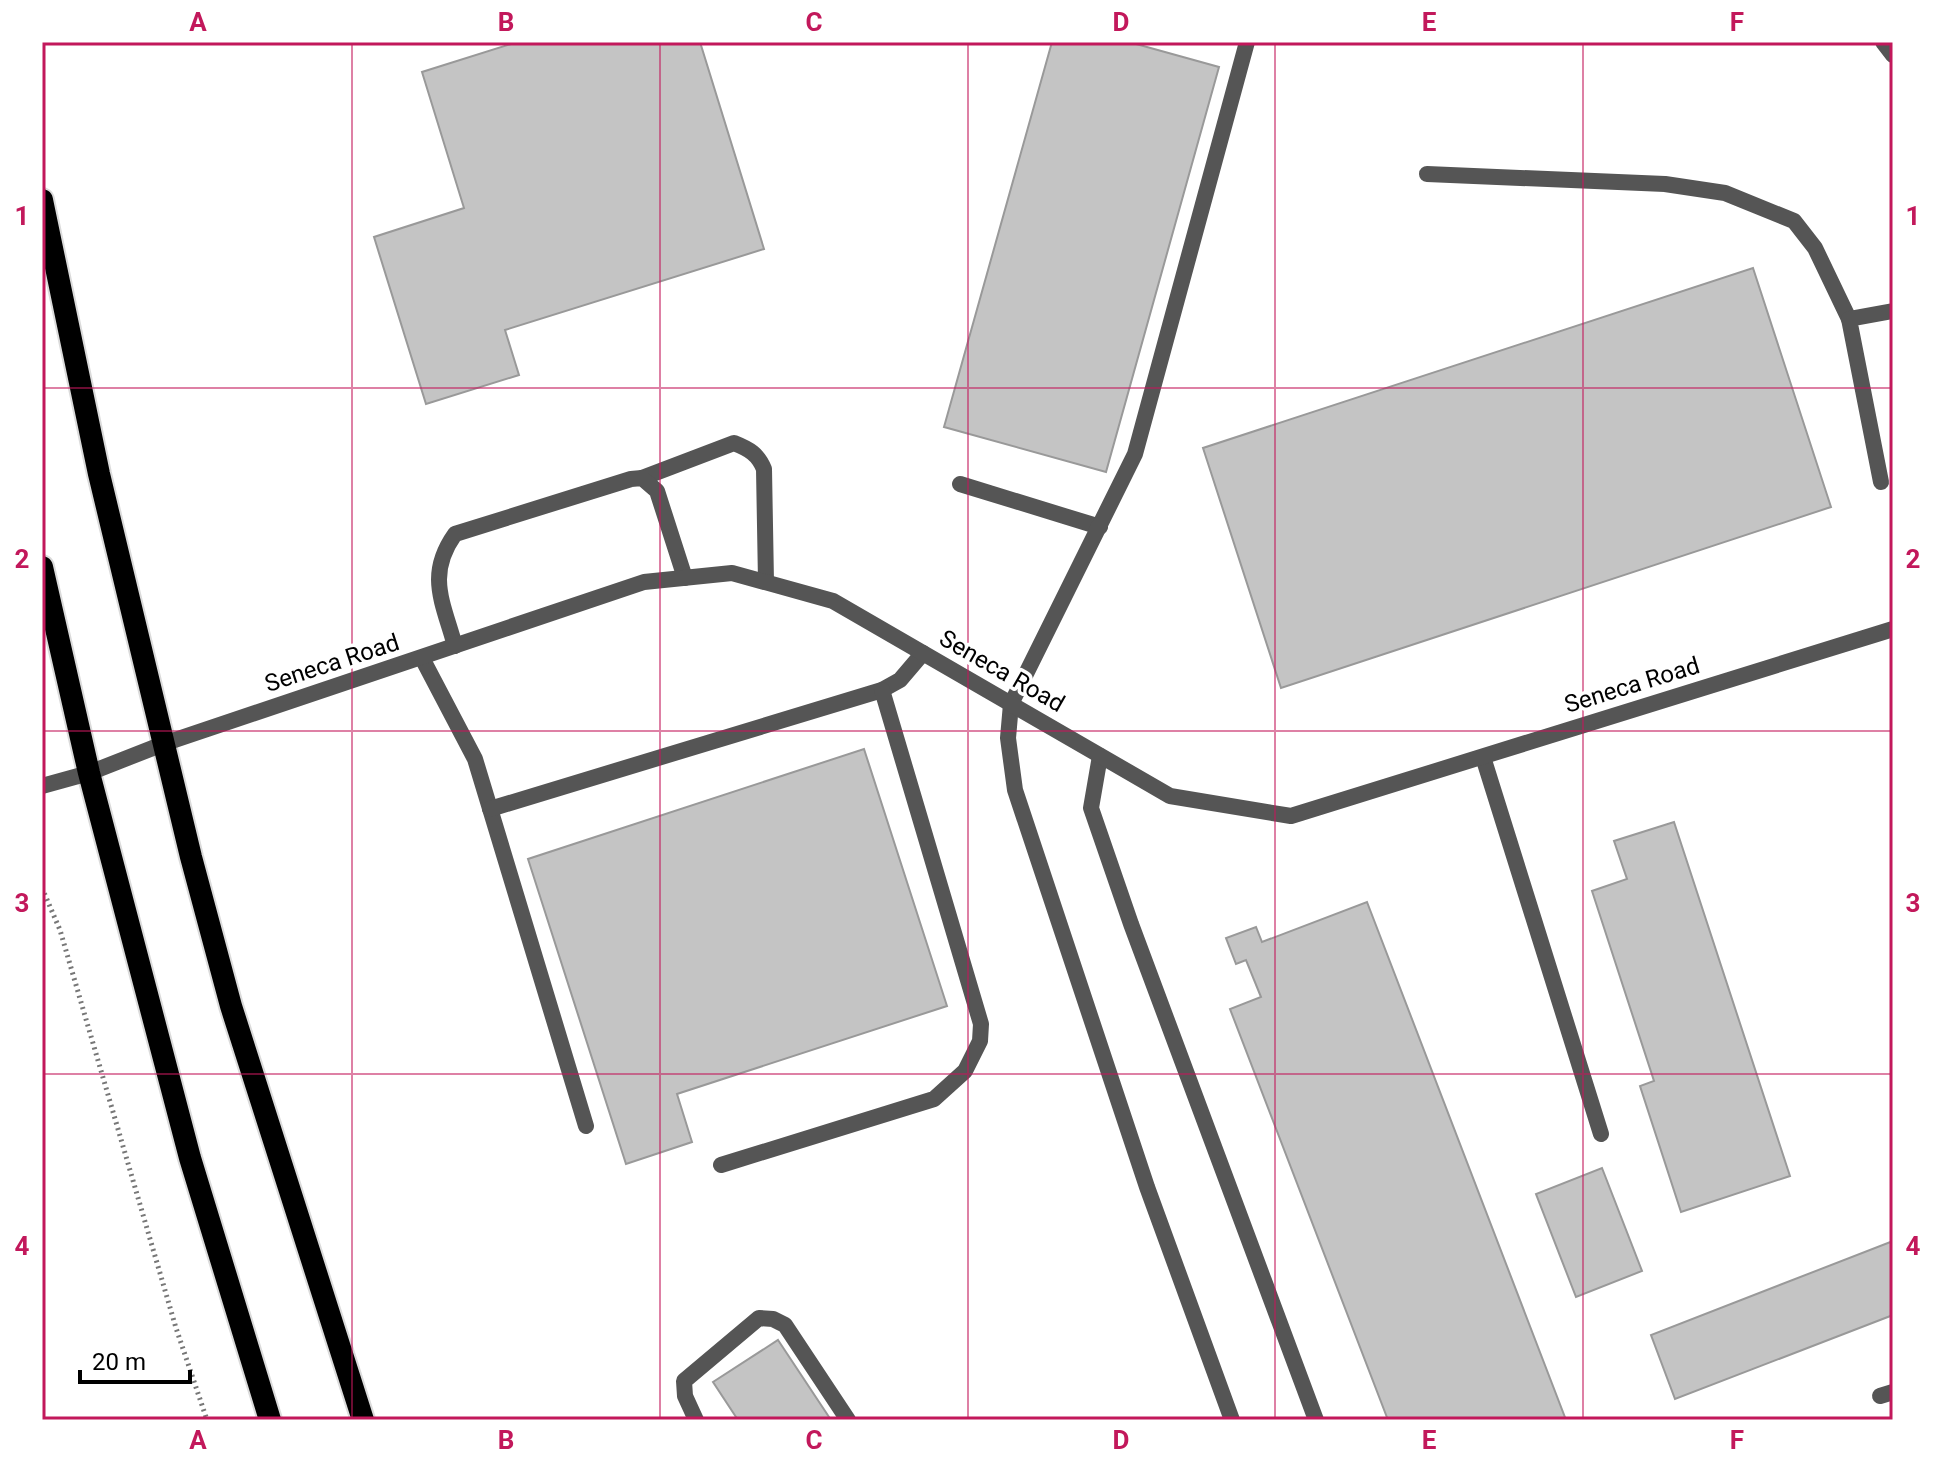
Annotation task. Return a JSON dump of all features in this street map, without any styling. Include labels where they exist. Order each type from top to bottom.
[{"type":"highway","points":[[42,200],[99,474],[163,744],[231,1006],[363,1420]]},
{"type":"highway","points":[[42,567],[89,773],[190,1158],[270,1420]]},
{"type":"street","points":[[1232,1420],[1147,1187],[1015,790],[1008,738],[1011,704],[1135,454],[1247,42]]},
{"type":"street","points":[[1883,42],[1893,55]]},
{"type":"street","points":[[1427,174],[1665,184],[1725,193],[1794,221],[1815,248],[1849,319],[1881,482]]},
{"type":"street","points":[[1849,319],[1893,311]]},
{"type":"street","points":[[455,646],[438,585],[441,555],[455,534],[642,478],[734,443],[751,450],[764,469],[766,582]]},
{"type":"street","points":[[642,478],[657,491],[685,578]]},
{"type":"street","points":[[960,484],[1100,527]]},
{"type":"street","name":"Seneca Road","points":[[42,786],[89,773],[163,744],[644,582],[732,573],[833,601],[1170,796],[1291,816],[1893,629]]},
{"type":"street","points":[[490,809],[882,690],[900,680],[923,653]]},
{"type":"street","points":[[422,658],[475,759],[586,1126]]},
{"type":"street","points":[[721,1165],[934,1099],[965,1071],[980,1041],[981,1024],[882,690]]},
{"type":"street","points":[[1100,756],[1091,808],[1131,924],[1316,1420]]},
{"type":"street","points":[[1483,757],[1601,1134]]},
{"type":"street","points":[[696,1420],[685,1396],[684,1381],[759,1318],[773,1319],[785,1325],[848,1420]]},
{"type":"path","points":[[42,888],[60,930],[162,1283],[207,1420]]},
{"type":"building","points":[[517,42],[700,42],[764,249],[505,330],[519,375],[426,404],[374,237],[464,208],[422,72]]},
{"type":"building","points":[[1052,42],[1129,42],[1219,67],[1106,472],[944,427]]},
{"type":"building","points":[[1753,268],[1831,507],[1281,688],[1203,448]]},
{"type":"building","points":[[864,749],[947,1006],[677,1094],[692,1142],[626,1164],[528,859]]},
{"type":"building","points":[[1674,822],[1790,1176],[1681,1212],[1640,1086],[1654,1081],[1592,891],[1627,879],[1614,841]]},
{"type":"building","points":[[1367,902],[1566,1420],[1388,1420],[1230,1009],[1261,997],[1246,960],[1236,964],[1226,938],[1256,927],[1262,942]]},
{"type":"building","points":[[1602,1168],[1642,1271],[1576,1297],[1536,1194]]},
{"type":"building","points":[[1893,1241],[1893,1315],[1675,1399],[1651,1335]]},
{"type":"building","points":[[778,1340],[831,1420],[738,1420],[713,1382]]}]
